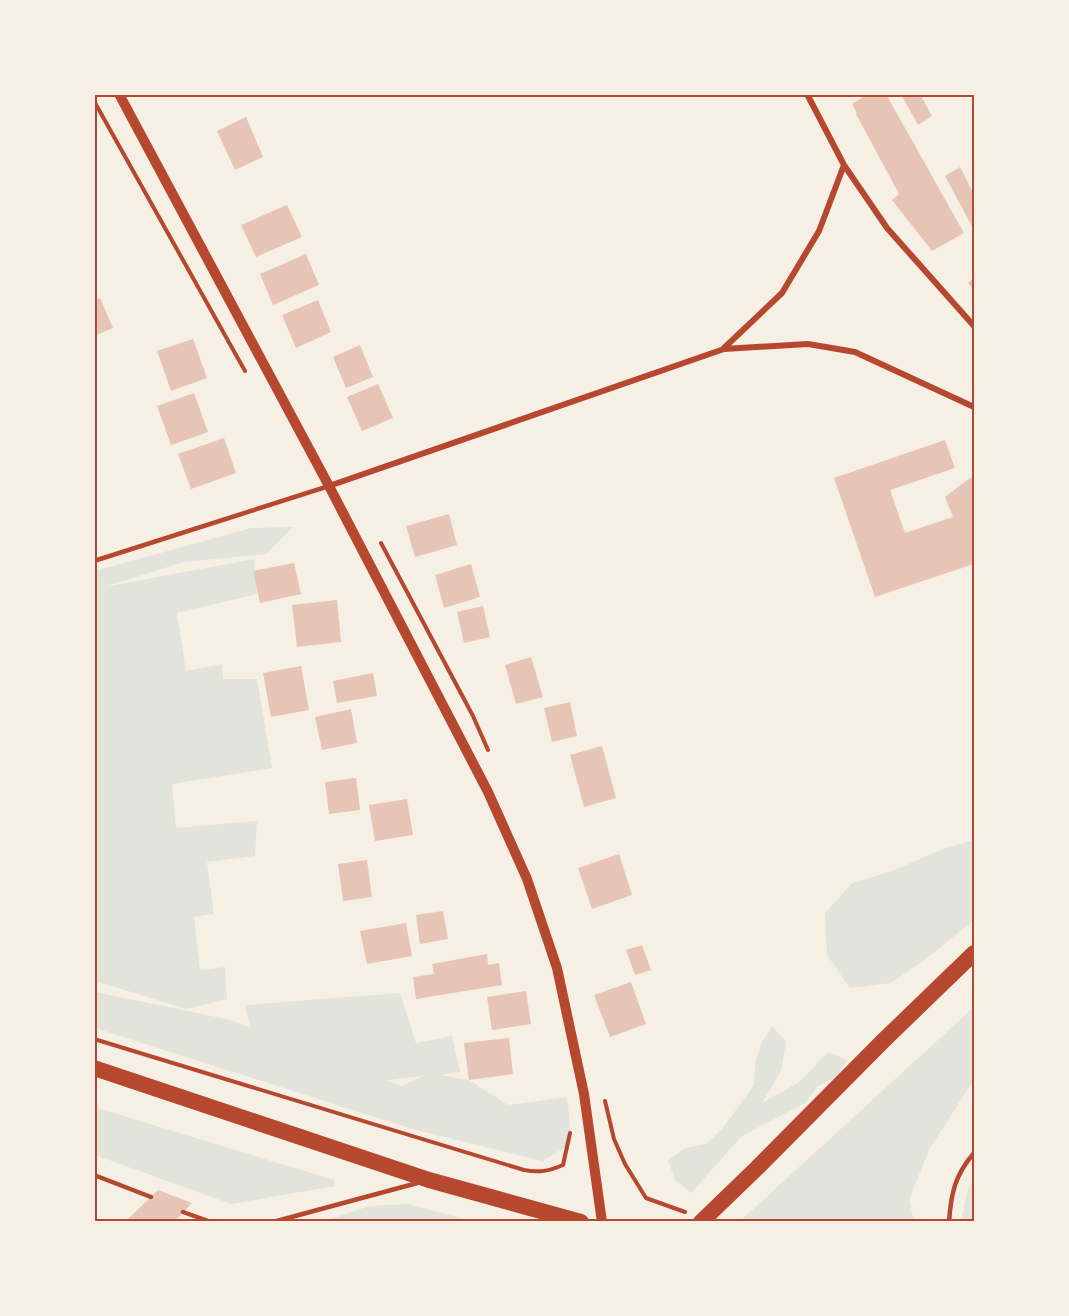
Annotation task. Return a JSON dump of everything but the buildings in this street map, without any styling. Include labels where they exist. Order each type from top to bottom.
[{"type":"highway","points":[[701,1221],[975,953]]},
{"type":"highway","points":[[94,1068],[429,1180],[581,1221]]},
{"type":"street","points":[[119,94],[329,486],[488,792],[527,879],[557,968],[584,1094],[602,1221]]},
{"type":"street","points":[[807,94],[844,165],[887,228],[975,326]]},
{"type":"street","points":[[724,349],[782,293],[819,231],[844,165]]},
{"type":"street","points":[[329,486],[724,349],[808,344],[855,352],[975,407]]},
{"type":"lane","points":[[94,561],[329,486]]},
{"type":"lane","points":[[949,1221],[951,1193],[964,1165],[975,1153]]},
{"type":"lane","points":[[94,1175],[151,1197]]},
{"type":"lane","points":[[273,1221],[429,1180]]},
{"type":"lane","points":[[183,1212],[211,1221]]},
{"type":"path","points":[[94,101],[248,376]]},
{"type":"path","points":[[94,1039],[538,1173],[563,1165],[568,1151],[572,1123]]},
{"type":"shaded area","points":[[293,527],[266,554],[184,562],[104,587],[254,559],[257,594],[177,613],[186,671],[222,664],[223,679],[257,679],[272,768],[172,784],[176,828],[257,821],[255,856],[207,862],[214,914],[194,917],[200,970],[225,967],[227,999],[187,1009],[95,981],[95,571],[251,528]]},
{"type":"shaded area","points":[[974,840],[974,920],[926,959],[891,983],[850,988],[827,955],[825,913],[852,883],[892,871],[945,848]]},
{"type":"shaded area","points":[[95,992],[231,1020],[250,1028],[245,1005],[400,993],[416,1043],[452,1036],[460,1072],[440,1075],[469,1080],[508,1105],[567,1097],[572,1143],[543,1161],[416,1130],[95,1028]],"holes":[[[423,1076],[402,1086],[386,1080]]]},
{"type":"shaded area","points":[[974,1007],[974,1084],[971,1084],[929,1150],[909,1200],[914,1221],[740,1221]]},
{"type":"shaded area","points":[[772,1026],[786,1042],[781,1071],[762,1103],[799,1082],[828,1052],[847,1060],[836,1077],[818,1086],[805,1103],[742,1136],[691,1193],[675,1180],[668,1160],[685,1148],[706,1144],[722,1129],[754,1085],[755,1064],[761,1044]]},
{"type":"shaded area","points":[[94,1107],[334,1180],[335,1186],[231,1204],[95,1155]]},
{"type":"shaded area","points":[[974,1180],[974,1221],[961,1221],[968,1189]]},
{"type":"shaded area","points":[[408,1204],[472,1221],[325,1221],[369,1206]]}]
